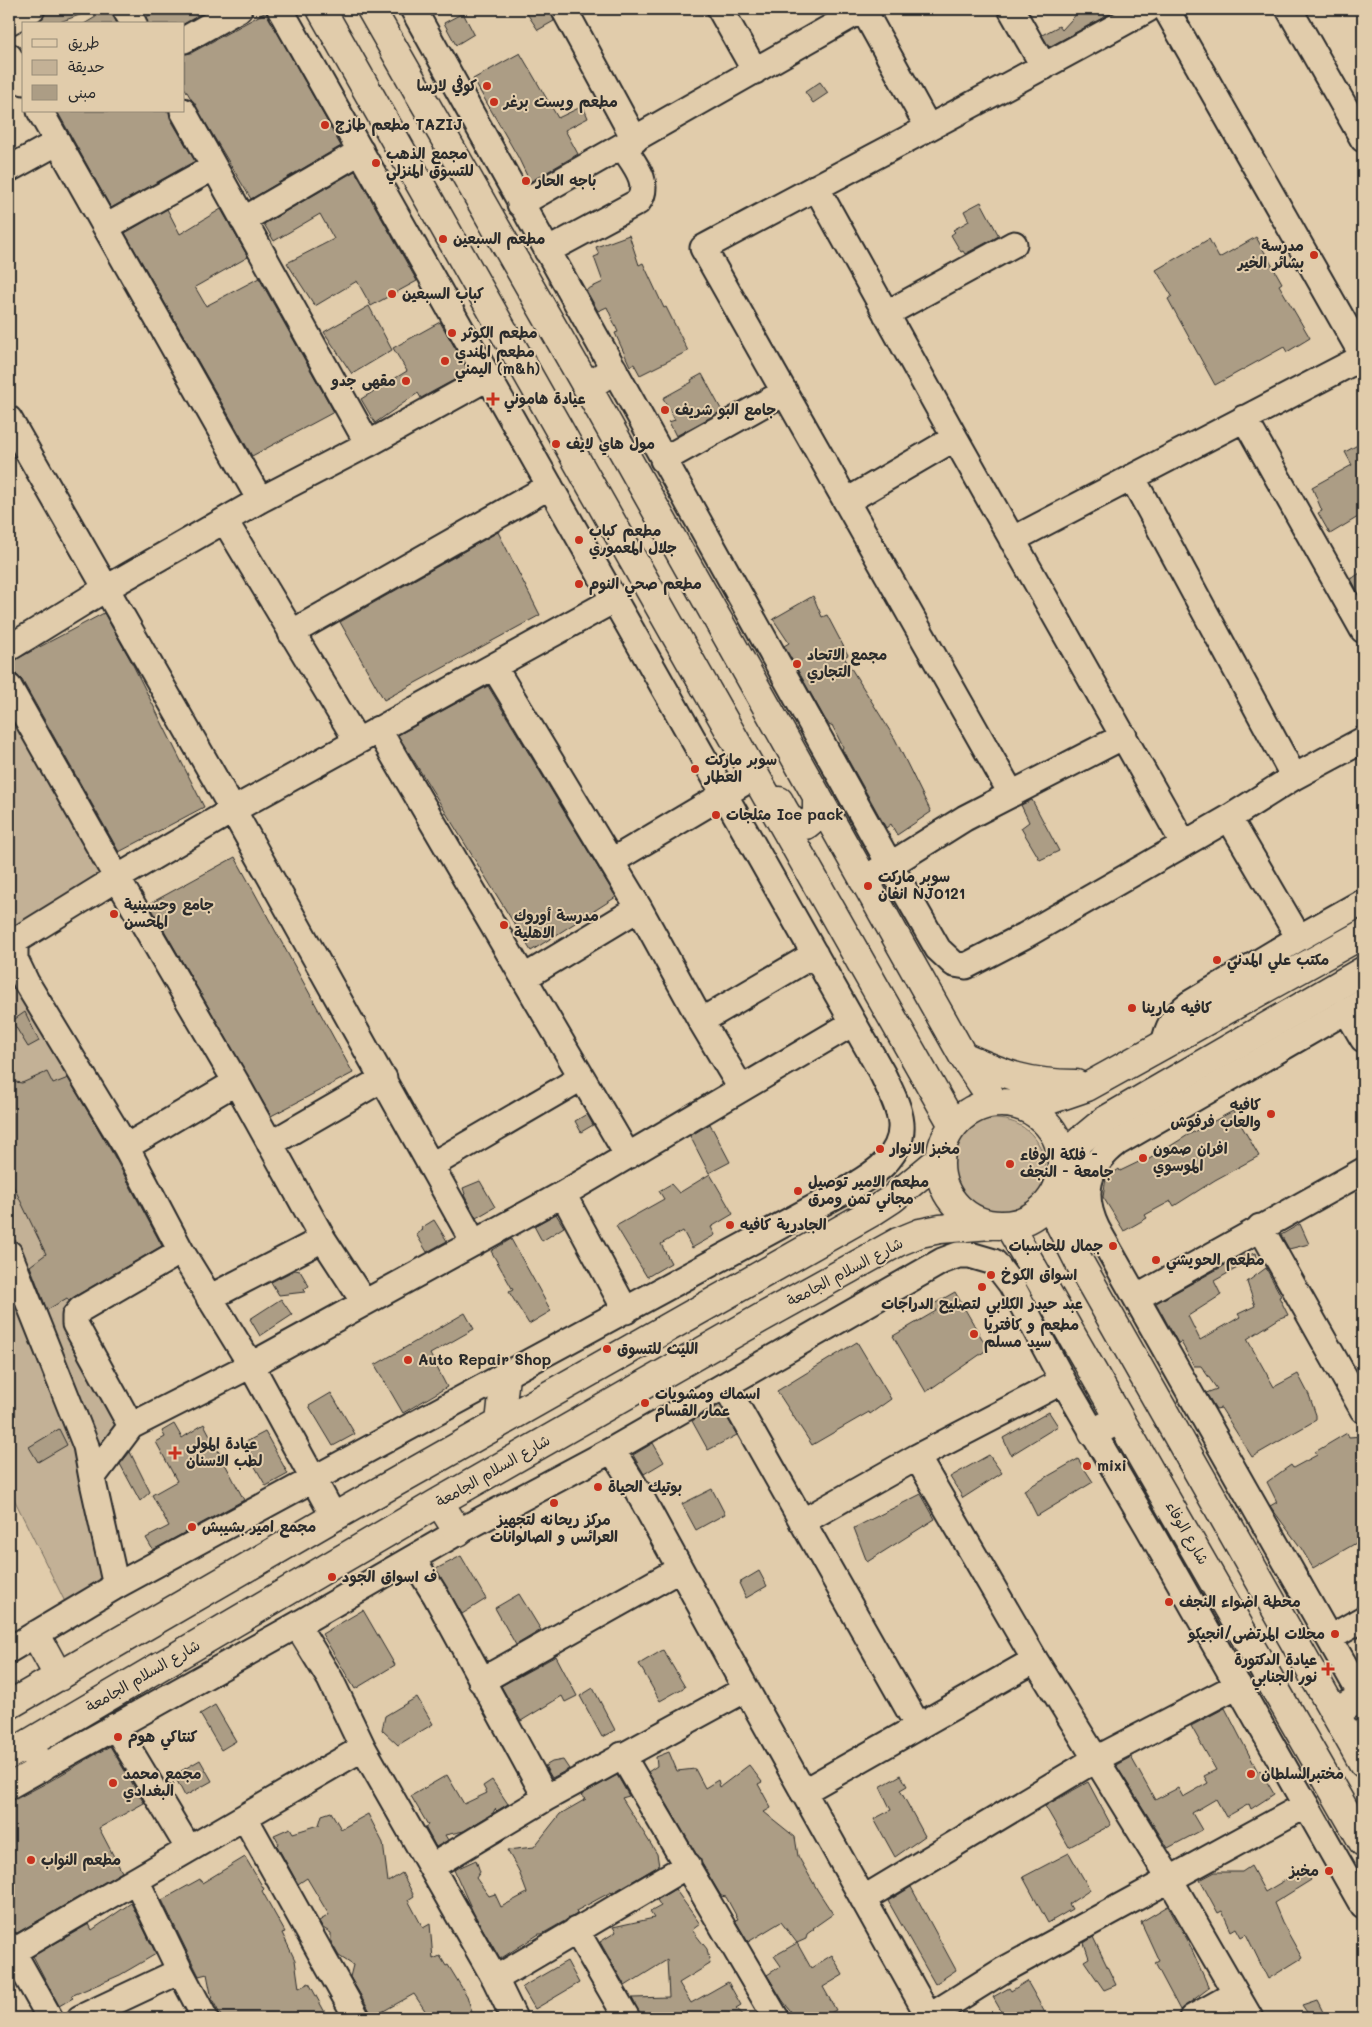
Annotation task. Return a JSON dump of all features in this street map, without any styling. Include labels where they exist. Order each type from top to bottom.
[{"type":"main road","points":[[321,9],[953,1125]]},
{"type":"main road","points":[[371,9],[587,387],[963,1056],[1006,1104],[1034,1112],[1048,1126],[1058,1143],[1062,1163],[1059,1184],[1049,1202],[1038,1213],[1024,1222],[1000,1225],[973,1220],[959,1210],[944,1187],[939,1160],[944,1141],[953,1125],[965,1114],[980,1106],[1006,1104],[1034,1103],[1070,1094],[1104,1078],[1363,934]]},
{"type":"main road","points":[[587,387],[614,370]]},
{"type":"main road","points":[[738,746],[754,760],[789,820],[798,825],[806,825],[811,822],[817,816],[817,796]]},
{"type":"main road","points":[[864,880],[890,865]]},
{"type":"main road","points":[[1062,1163],[1081,1140],[1117,1113],[1363,971]]},
{"type":"main road","points":[[963,1056],[1020,1079],[1048,1084],[1076,1084],[1104,1078]]},
{"type":"main road","points":[[1078,1260],[1074,1229],[1074,1180],[1083,1158],[1117,1113]]},
{"type":"main road","points":[[9,1705],[334,1517],[872,1212],[892,1199],[939,1160]]},
{"type":"main road","points":[[1049,1202],[1078,1260],[1363,1762]]},
{"type":"main road","name":"شارع السلام الجامعة","points":[[18,1749],[439,1502],[736,1332],[898,1242],[920,1233],[940,1229],[1000,1225]]},
{"type":"main road","name":"شارع الوفاء","points":[[1000,1225],[1120,1419],[1363,1842]]},
{"type":"main road","points":[[719,1299],[727,1300],[736,1308],[739,1316],[736,1332]]},
{"type":"main road","points":[[500,1423],[505,1376]]},
{"type":"main road","points":[[1093,1433],[1120,1419]]},
{"type":"main road","points":[[1174,1511],[1172,1492],[1180,1486],[1188,1485],[1198,1492],[1238,1562],[1254,1571]]},
{"type":"main road","points":[[439,1502],[458,1532]]},
{"type":"main road","points":[[36,1635],[59,1677]]},
{"type":"main road","points":[[1335,1712],[1363,1697]]},
{"type":"main road","points":[[18,1749],[42,1767]]},
{"type":"street","points":[[9,22],[32,9]]},
{"type":"street","points":[[125,9],[133,22]]},
{"type":"street","points":[[185,39],[239,9]]},
{"type":"street","points":[[9,1650],[116,1586],[854,1186],[885,1164],[901,1143],[901,1122],[896,1102],[882,1074],[280,9]]},
{"type":"street","points":[[413,9],[890,865],[938,948],[954,964],[966,966],[1024,936],[1229,818],[1294,777],[1363,740]]},
{"type":"street","points":[[547,251],[638,202],[644,194],[644,185],[629,143],[564,9]]},
{"type":"street","points":[[720,9],[755,71]]},
{"type":"street","points":[[520,204],[863,9],[928,127]]},
{"type":"street","points":[[1011,9],[1044,67]]},
{"type":"street","points":[[1011,793],[703,248],[1044,67],[1148,9]]},
{"type":"street","points":[[1012,540],[1363,357],[1166,9]]},
{"type":"street","points":[[1289,9],[1363,140]]},
{"type":"street","points":[[9,56],[22,79]]},
{"type":"street","points":[[41,112],[260,500]]},
{"type":"street","points":[[183,112],[368,444]]},
{"type":"street","points":[[9,169],[58,142]]},
{"type":"street","points":[[243,220],[361,151]]},
{"type":"street","points":[[106,226],[214,167]]},
{"type":"street","points":[[816,187],[1012,540],[1184,844]]},
{"type":"street","points":[[886,314],[1014,244]]},
{"type":"street","points":[[9,648],[105,589],[260,500],[368,444],[489,377]]},
{"type":"street","points":[[663,460],[785,392]]},
{"type":"street","points":[[1244,418],[1363,630]]},
{"type":"street","points":[[9,419],[105,589],[234,810],[474,1243]]},
{"type":"street","points":[[846,501],[955,438]]},
{"type":"street","points":[[1132,477],[1294,777]]},
{"type":"street","points":[[291,633],[550,486]]},
{"type":"street","points":[[225,521],[291,633],[368,735],[525,977],[581,1078],[628,1156]]},
{"type":"street","points":[[334,1517],[251,1365],[181,1251],[126,1147],[26,982],[15,959],[15,941],[117,878],[234,810],[614,600]]},
{"type":"street","points":[[494,667],[612,861],[701,1021],[742,1088]]},
{"type":"street","points":[[9,687],[117,878],[236,1082],[322,1239],[364,1302]]},
{"type":"street","points":[[890,865],[965,818],[1124,736]]},
{"type":"street","points":[[612,861],[755,776]]},
{"type":"street","points":[[1229,818],[1299,938]]},
{"type":"street","points":[[1164,1045],[1170,1024],[1181,1010],[1299,938],[1363,902]]},
{"type":"street","points":[[525,977],[639,908]]},
{"type":"street","points":[[701,1021],[815,954]]},
{"type":"street","points":[[1363,1039],[1355,1006],[1117,1143],[1097,1162],[1088,1188],[1088,1203],[1091,1216],[1363,1697]]},
{"type":"street","points":[[92,1478],[131,1426],[251,1365],[563,1194],[853,1023]]},
{"type":"street","points":[[270,1144],[384,1078]]},
{"type":"street","points":[[432,1165],[581,1078]]},
{"type":"street","points":[[126,1147],[236,1082]]},
{"type":"street","points":[[1136,1298],[1363,1171]]},
{"type":"street","points":[[563,1194],[626,1311]]},
{"type":"street","points":[[1260,1227],[1363,1410]]},
{"type":"street","points":[[209,1298],[322,1239]]},
{"type":"street","points":[[131,1426],[75,1324],[75,1316],[81,1309],[181,1251]]},
{"type":"street","points":[[9,1253],[86,1446],[116,1586]]},
{"type":"street","points":[[9,1786],[413,1560],[458,1532],[612,1450],[942,1261],[958,1256],[970,1255],[994,1262],[1011,1284],[1063,1381],[1363,1906]]},
{"type":"street","points":[[802,1522],[917,1457],[1063,1381]]},
{"type":"street","points":[[725,1385],[918,1726]]},
{"type":"street","points":[[612,1450],[636,1488],[928,2018],[1002,1971],[1169,1878],[1306,1805]]},
{"type":"street","points":[[917,1457],[1035,1660],[1169,1878],[1250,2018]]},
{"type":"street","points":[[413,1560],[436,1596],[481,1682],[546,1798]]},
{"type":"street","points":[[481,1682],[680,1569]]},
{"type":"street","points":[[1330,1638],[1363,1619]]},
{"type":"street","points":[[297,1625],[330,1679],[364,1748],[494,1979],[507,2016]]},
{"type":"street","points":[[804,1792],[1035,1660]]},
{"type":"street","points":[[863,1899],[1096,1759],[1238,1685]]},
{"type":"street","points":[[431,1867],[622,1755],[746,1689]]},
{"type":"street","points":[[115,1726],[189,1849]]},
{"type":"street","points":[[50,2018],[10,1950],[136,1880],[364,1748]]},
{"type":"street","points":[[622,1755],[776,2018]]},
{"type":"street","points":[[244,1818],[357,2018]]},
{"type":"street","points":[[494,1979],[688,1865]]},
{"type":"street","points":[[136,1880],[205,2018]]},
{"type":"street","points":[[576,1930],[627,2018]]},
{"type":"street","points":[[80,2018],[180,1971]]},
{"type":"street","points":[[1192,2018],[1235,1994]]},
{"type":"green space","points":[[9,687],[117,878],[15,941],[181,1251],[79,1312],[131,1426],[92,1478],[116,1586],[71,1614],[9,1491]]},
{"type":"green space","points":[[996,1119],[1006,1120],[1023,1127],[1037,1141],[1044,1158],[1044,1178],[1037,1195],[1023,1209],[1006,1216],[996,1217],[986,1216],[969,1209],[955,1195],[948,1178],[947,1168],[948,1158],[955,1141],[969,1127],[986,1120]]},
{"type":"building","points":[[50,9],[91,9],[91,11],[60,22],[37,22]]},
{"type":"building","points":[[111,9],[116,22],[87,22]]},
{"type":"building","points":[[161,9],[201,9],[203,13],[185,23],[147,22],[146,17]]},
{"type":"building","points":[[524,9],[550,9],[554,21],[538,30]]},
{"type":"building","points":[[1081,9],[1119,9],[1049,47],[1042,35],[1059,26],[1062,30]]},
{"type":"building","points":[[266,12],[341,146],[251,199],[185,89],[185,54],[191,53]]},
{"type":"building","points":[[463,13],[474,34],[456,45],[444,23]]},
{"type":"building","points":[[520,53],[558,118],[583,106],[588,118],[565,130],[578,154],[530,182],[518,157],[473,79]]},
{"type":"building","points":[[820,82],[828,93],[813,103],[805,92]]},
{"type":"building","points":[[58,112],[169,112],[170,118],[195,161],[111,208]]},
{"type":"building","points":[[355,171],[417,281],[371,306],[357,281],[315,306],[287,263],[334,239],[320,214],[274,241],[264,224]]},
{"type":"building","points":[[981,202],[999,236],[965,254],[963,251],[961,252],[951,235],[955,232],[953,230],[969,221],[964,211]]},
{"type":"building","points":[[167,209],[180,234],[221,209],[248,257],[195,287],[206,306],[259,278],[334,412],[252,456],[125,233]]},
{"type":"building","points":[[629,235],[639,265],[643,263],[664,308],[666,307],[688,351],[640,375],[634,364],[630,366],[615,333],[618,332],[607,307],[598,311],[586,290],[603,282],[594,257],[599,255],[596,247]]},
{"type":"building","points":[[1256,237],[1282,283],[1279,285],[1310,338],[1287,352],[1284,347],[1215,385],[1168,299],[1172,296],[1156,270],[1209,239],[1219,258]]},
{"type":"building","points":[[369,306],[392,350],[352,374],[324,332]]},
{"type":"building","points":[[440,322],[469,372],[421,398],[418,393],[375,423],[361,399],[407,371],[393,348]]},
{"type":"building","points":[[702,374],[722,411],[676,436],[669,422],[675,420],[663,398],[692,382],[691,380]]},
{"type":"building","points":[[1363,442],[1363,514],[1330,534],[1318,513],[1322,511],[1312,487],[1352,465],[1345,452]]},
{"type":"building","points":[[498,532],[540,615],[384,700],[340,622]]},
{"type":"building","points":[[1363,571],[1363,601],[1351,579]]},
{"type":"building","points":[[813,596],[822,617],[827,615],[848,655],[844,657],[895,739],[931,812],[897,835],[891,824],[886,828],[842,749],[843,747],[832,725],[830,726],[825,719],[784,646],[789,643],[773,619]]},
{"type":"building","points":[[104,613],[130,659],[204,807],[119,852],[22,680],[9,663]]},
{"type":"building","points":[[488,686],[616,897],[531,951],[398,735]]},
{"type":"building","points":[[1032,800],[1059,851],[1040,860],[1021,828],[1029,822],[1021,805]]},
{"type":"building","points":[[235,857],[353,1073],[271,1116],[149,904]]},
{"type":"building","points":[[25,1012],[39,1041],[28,1047],[12,1021]]},
{"type":"building","points":[[47,1072],[53,1084],[68,1078],[113,1154],[162,1246],[69,1301],[67,1298],[47,1310],[30,1266],[46,1254],[9,1177],[9,1081],[22,1083]]},
{"type":"building","points":[[1233,1111],[1259,1156],[1215,1180],[1174,1206],[1171,1201],[1145,1215],[1147,1218],[1124,1231],[1103,1197],[1106,1178],[1119,1169],[1120,1171],[1145,1159],[1146,1161],[1188,1135]]},
{"type":"building","points":[[587,1114],[593,1125],[581,1132],[575,1121]]},
{"type":"building","points":[[710,1124],[730,1162],[709,1173],[690,1136]]},
{"type":"building","points":[[710,1174],[733,1214],[711,1227],[715,1235],[692,1248],[683,1231],[661,1244],[671,1263],[647,1277],[616,1226],[664,1199],[659,1191],[671,1184],[679,1193]]},
{"type":"building","points":[[480,1181],[495,1207],[476,1218],[464,1195],[463,1188]]},
{"type":"building","points":[[556,1214],[564,1227],[542,1241],[534,1226]]},
{"type":"building","points":[[434,1220],[447,1241],[427,1252],[416,1234],[423,1230],[421,1228]]},
{"type":"building","points":[[1300,1224],[1309,1244],[1289,1249],[1281,1235]]},
{"type":"building","points":[[511,1239],[551,1311],[529,1324],[509,1292],[513,1290],[491,1251]]},
{"type":"building","points":[[1256,1253],[1257,1257],[1214,1281],[1221,1295],[1188,1316],[1200,1340],[1240,1317],[1238,1314],[1255,1306],[1247,1282],[1266,1268],[1281,1296],[1279,1297],[1288,1315],[1247,1339],[1274,1387],[1298,1374],[1309,1395],[1316,1420],[1252,1457],[1221,1408],[1216,1409],[1206,1393],[1217,1389],[1201,1366],[1194,1366],[1181,1342],[1178,1343],[1156,1303],[1238,1258]]},
{"type":"building","points":[[295,1270],[300,1271],[309,1286],[304,1289],[305,1292],[279,1295],[271,1282]]},
{"type":"building","points":[[955,1292],[988,1349],[926,1392],[893,1336],[936,1311],[932,1305]]},
{"type":"building","points":[[281,1299],[292,1315],[260,1336],[250,1319]]},
{"type":"building","name":"Auto Repair Shop","points":[[465,1313],[474,1329],[430,1354],[447,1387],[403,1413],[375,1365]]},
{"type":"building","points":[[857,1342],[891,1399],[870,1414],[869,1412],[812,1445],[777,1391]]},
{"type":"building","points":[[331,1393],[355,1434],[333,1446],[309,1406]]},
{"type":"building","points":[[720,1405],[737,1435],[708,1450],[692,1421]]},
{"type":"building","points":[[1049,1412],[1058,1426],[1011,1455],[1003,1438]]},
{"type":"building","points":[[174,1424],[182,1438],[204,1424],[244,1500],[153,1550],[146,1538],[169,1526],[152,1495],[177,1481],[156,1442],[165,1437],[162,1431]]},
{"type":"building","points":[[59,1429],[67,1445],[38,1462],[29,1447]]},
{"type":"building","points":[[265,1432],[288,1474],[266,1486],[242,1444]]},
{"type":"building","points":[[1347,1433],[1349,1437],[1363,1436],[1363,1539],[1313,1568],[1301,1548],[1270,1506],[1277,1502],[1267,1482],[1291,1465],[1293,1468],[1317,1455],[1315,1452]]},
{"type":"building","points":[[653,1443],[664,1462],[644,1474],[633,1455]]},
{"type":"building","points":[[130,1452],[150,1492],[140,1501],[120,1464]]},
{"type":"building","points":[[989,1455],[1002,1473],[963,1498],[950,1477]]},
{"type":"building","points":[[1078,1459],[1093,1482],[1037,1516],[1024,1490]]},
{"type":"building","points":[[712,1489],[725,1514],[696,1530],[682,1504]]},
{"type":"building","points":[[921,1494],[935,1519],[867,1562],[854,1528]]},
{"type":"building","points":[[461,1556],[486,1599],[462,1614],[436,1569]]},
{"type":"building","points":[[759,1571],[767,1586],[746,1598],[739,1583]]},
{"type":"building","points":[[519,1594],[541,1630],[516,1645],[495,1608]]},
{"type":"building","points":[[363,1610],[395,1665],[355,1689],[322,1634]]},
{"type":"building","points":[[663,1650],[685,1687],[660,1701],[639,1664]]},
{"type":"building","points":[[556,1656],[577,1696],[565,1702],[562,1696],[521,1721],[501,1686]]},
{"type":"building","points":[[593,1688],[615,1730],[602,1737],[580,1696]]},
{"type":"building","points":[[417,1697],[433,1724],[398,1745],[382,1730],[385,1716]]},
{"type":"building","points":[[215,1705],[236,1741],[221,1750],[200,1714]]},
{"type":"building","points":[[1225,1708],[1258,1772],[1260,1770],[1274,1794],[1251,1809],[1249,1804],[1226,1817],[1216,1799],[1192,1813],[1202,1830],[1168,1848],[1116,1765],[1131,1757],[1155,1800],[1178,1788],[1183,1797],[1208,1783],[1204,1776],[1216,1770],[1191,1726]]},
{"type":"building","points":[[110,1746],[144,1803],[99,1828],[122,1872],[17,1933],[9,1931],[9,1800],[16,1799],[50,1781]]},
{"type":"building","points":[[669,1752],[677,1771],[695,1769],[705,1788],[718,1780],[720,1787],[749,1765],[762,1782],[758,1784],[771,1808],[764,1812],[795,1837],[798,1856],[833,1914],[813,1928],[807,1934],[806,1939],[797,1943],[781,1922],[748,1942],[735,1920],[738,1919],[726,1897],[721,1896],[648,1772],[657,1766],[656,1757]]},
{"type":"building","points":[[200,1760],[212,1781],[185,1796],[174,1775]]},
{"type":"building","points":[[563,1760],[569,1769],[552,1778],[545,1766],[552,1762]]},
{"type":"building","points":[[447,1775],[464,1804],[487,1793],[483,1786],[492,1780],[508,1804],[497,1811],[495,1809],[493,1813],[464,1831],[445,1835],[448,1840],[436,1847],[425,1827],[428,1825],[411,1796]]},
{"type":"building","points":[[617,1775],[629,1796],[622,1798],[657,1854],[659,1866],[576,1911],[577,1914],[539,1934],[500,1959],[474,1914],[454,1870],[476,1860],[480,1872],[476,1878],[489,1896],[495,1894],[501,1907],[527,1893],[518,1869],[507,1850],[534,1847],[560,1814],[586,1799],[581,1795]]},
{"type":"building","points":[[901,1775],[907,1786],[900,1790],[925,1836],[895,1857],[874,1819],[891,1810],[880,1787]]},
{"type":"building","points":[[1088,1782],[1111,1825],[1069,1847],[1045,1806]]},
{"type":"building","points":[[331,1812],[341,1829],[368,1814],[383,1843],[388,1882],[402,1873],[414,1896],[408,1900],[423,1928],[430,1924],[433,1959],[440,1956],[446,1966],[448,1965],[467,1996],[474,2018],[430,2018],[414,1994],[371,2018],[370,2011],[350,1977],[353,1965],[339,1956],[331,1942],[331,1933],[323,1928],[319,1921],[329,1915],[307,1878],[298,1884],[277,1846],[279,1844],[274,1835],[290,1828],[293,1833],[319,1825],[322,1815]]},
{"type":"building","points":[[1069,1853],[1090,1890],[1069,1904],[1072,1909],[1048,1923],[1023,1877]]},
{"type":"building","points":[[245,1857],[264,1889],[262,1891],[285,1932],[282,1933],[295,1960],[299,1988],[309,1983],[328,2018],[222,2018],[212,1999],[207,1974],[199,1976],[162,1900],[200,1879],[202,1883]]},
{"type":"building","points":[[1251,1866],[1265,1892],[1304,1869],[1311,1880],[1274,1903],[1302,1958],[1268,1979],[1246,1934],[1241,1937],[1236,1928],[1231,1931],[1222,1911],[1218,1913],[1200,1880],[1215,1872],[1242,1872]]},
{"type":"building","points":[[911,1887],[956,1970],[935,1984],[888,1901]]},
{"type":"building","points":[[675,1889],[700,1924],[692,1930],[707,1949],[710,1964],[679,1983],[691,2003],[728,1982],[741,2005],[736,2008],[747,2018],[641,2018],[632,1998],[669,1997],[667,1960],[625,1986],[600,1942],[616,1932],[613,1927],[654,1918],[650,1912],[661,1906],[657,1900]]},
{"type":"building","points":[[131,1903],[156,1954],[120,1975],[71,1996],[73,1998],[59,2006],[33,1956],[89,1924],[92,1930]]},
{"type":"building","points":[[1168,1906],[1192,1950],[1209,1988],[1180,2010],[1155,1963],[1159,1961],[1141,1922]]},
{"type":"building","points":[[1093,1937],[1116,1985],[1104,1990],[1084,1961],[1089,1958],[1084,1943]]},
{"type":"building","points":[[797,1943],[811,1968],[832,1955],[843,1975],[823,1987],[836,2010],[821,2018],[796,2018],[767,1975],[781,1966],[774,1956]]},
{"type":"building","points":[[567,1961],[579,1983],[535,2009],[522,1987]]},
{"type":"building","points":[[1027,1981],[1048,2018],[1005,2018],[993,1997],[1009,1988],[1011,1991]]},
{"type":"building","points":[[1317,2000],[1326,2018],[1311,2018],[1302,2005]]},
{"type":"place","name":"كوفي لارسا","points":[[487,86]]},
{"type":"place","name":"مطعم ويست برغر","points":[[494,102]]},
{"type":"place","name":"مطعم طازج TAZIJ","points":[[325,125]]},
{"type":"place","name":"مجمع الذهب للتسوق المنزلي","points":[[376,163]]},
{"type":"place","name":"باجه الحار","points":[[526,181]]},
{"type":"place","name":"مطعم السبعين","points":[[443,239]]},
{"type":"place","name":"مدرسة بشائر الخير","points":[[1314,255]]},
{"type":"place","name":"كباب السبعين","points":[[392,294]]},
{"type":"place","name":"مطعم الكوثر","points":[[452,333]]},
{"type":"place","name":"مطعم المندي اليمني (m&h)","points":[[445,361]]},
{"type":"place","name":"مقهى جدو","points":[[406,381]]},
{"type":"place","name":"عيادة هاموني","points":[[493,399]]},
{"type":"place","name":"جامع البو شريف","points":[[665,410]]},
{"type":"place","name":"مول هاي لايف","points":[[556,444]]},
{"type":"place","name":"مطعم كباب جلال المعموري","points":[[579,540]]},
{"type":"place","name":"مطعم صحي النوم","points":[[579,584]]},
{"type":"place","name":"مجمع الاتحاد التجاري","points":[[797,664]]},
{"type":"place","name":"سوبر ماركت العطار","points":[[695,769]]},
{"type":"place","name":"مثلجات Ice pack","points":[[716,815]]},
{"type":"place","name":"سوبر ماركت انفان NJ0121","points":[[868,886]]},
{"type":"place","name":"جامع وحسينية المحسن","points":[[114,914]]},
{"type":"place","name":"مدرسة أوروك الاهلية","points":[[504,925]]},
{"type":"place","name":"مكتب علي المدني","points":[[1217,960]]},
{"type":"place","name":"كافيه مارينا","points":[[1132,1008]]},
{"type":"place","name":"كافيه والعاب فرفوش","points":[[1271,1114]]},
{"type":"place","name":"مخبز الانوار","points":[[880,1149]]},
{"type":"place","name":"افران صمون الموسوي","points":[[1143,1158]]},
{"type":"place","name":"فلكة الوفاء - جامعة - النجف","points":[[1010,1164]]},
{"type":"place","name":"مطعم الامير توصيل مجاني تمن ومرق","points":[[798,1191]]},
{"type":"place","name":"الجادرية كافيه","points":[[730,1225]]},
{"type":"place","name":"جمال للحاسبات","points":[[1113,1246]]},
{"type":"place","name":"مطعم الحويشي","points":[[1156,1260]]},
{"type":"place","name":"اسواق الكوخ","points":[[991,1275]]},
{"type":"place","name":"عبد حيدر الكلابي لتصليح الدراجات","points":[[982,1287]]},
{"type":"place","name":"مطعم و كافتريا سيد مسلم","points":[[974,1334]]},
{"type":"place","name":"الليث للتسوق","points":[[607,1349]]},
{"type":"place","name":"Auto Repair Shop","points":[[408,1360]]},
{"type":"place","name":"اسماك ومشويات عمار القسام","points":[[645,1403]]},
{"type":"place","name":"عيادة المولى لطب الاسنان","points":[[175,1453]]},
{"type":"place","name":"mixi","points":[[1087,1466]]},
{"type":"place","name":"بوتيك الحياة","points":[[598,1487]]},
{"type":"place","name":"مركز ريحانه لتجهيز العرائس و الصالوانات","points":[[554,1503]]},
{"type":"place","name":"مجمع امير بشيبش","points":[[192,1527]]},
{"type":"place","name":"ف اسواق الجود","points":[[332,1577]]},
{"type":"place","name":"محطة اضواء النجف","points":[[1169,1602]]},
{"type":"place","name":"محلات المرتضى/انجيكو","points":[[1335,1634]]},
{"type":"place","name":"عيادة الدكتورة نور الجنابي","points":[[1328,1669]]},
{"type":"place","name":"كنتاكي هوم","points":[[118,1737]]},
{"type":"place","name":"مختبرالسلطان","points":[[1251,1774]]},
{"type":"place","name":"مجمع محمد البغدادي","points":[[113,1783]]},
{"type":"place","name":"مطعم النواب","points":[[31,1860]]},
{"type":"place","name":"مخبز","points":[[1329,1871]]}]
